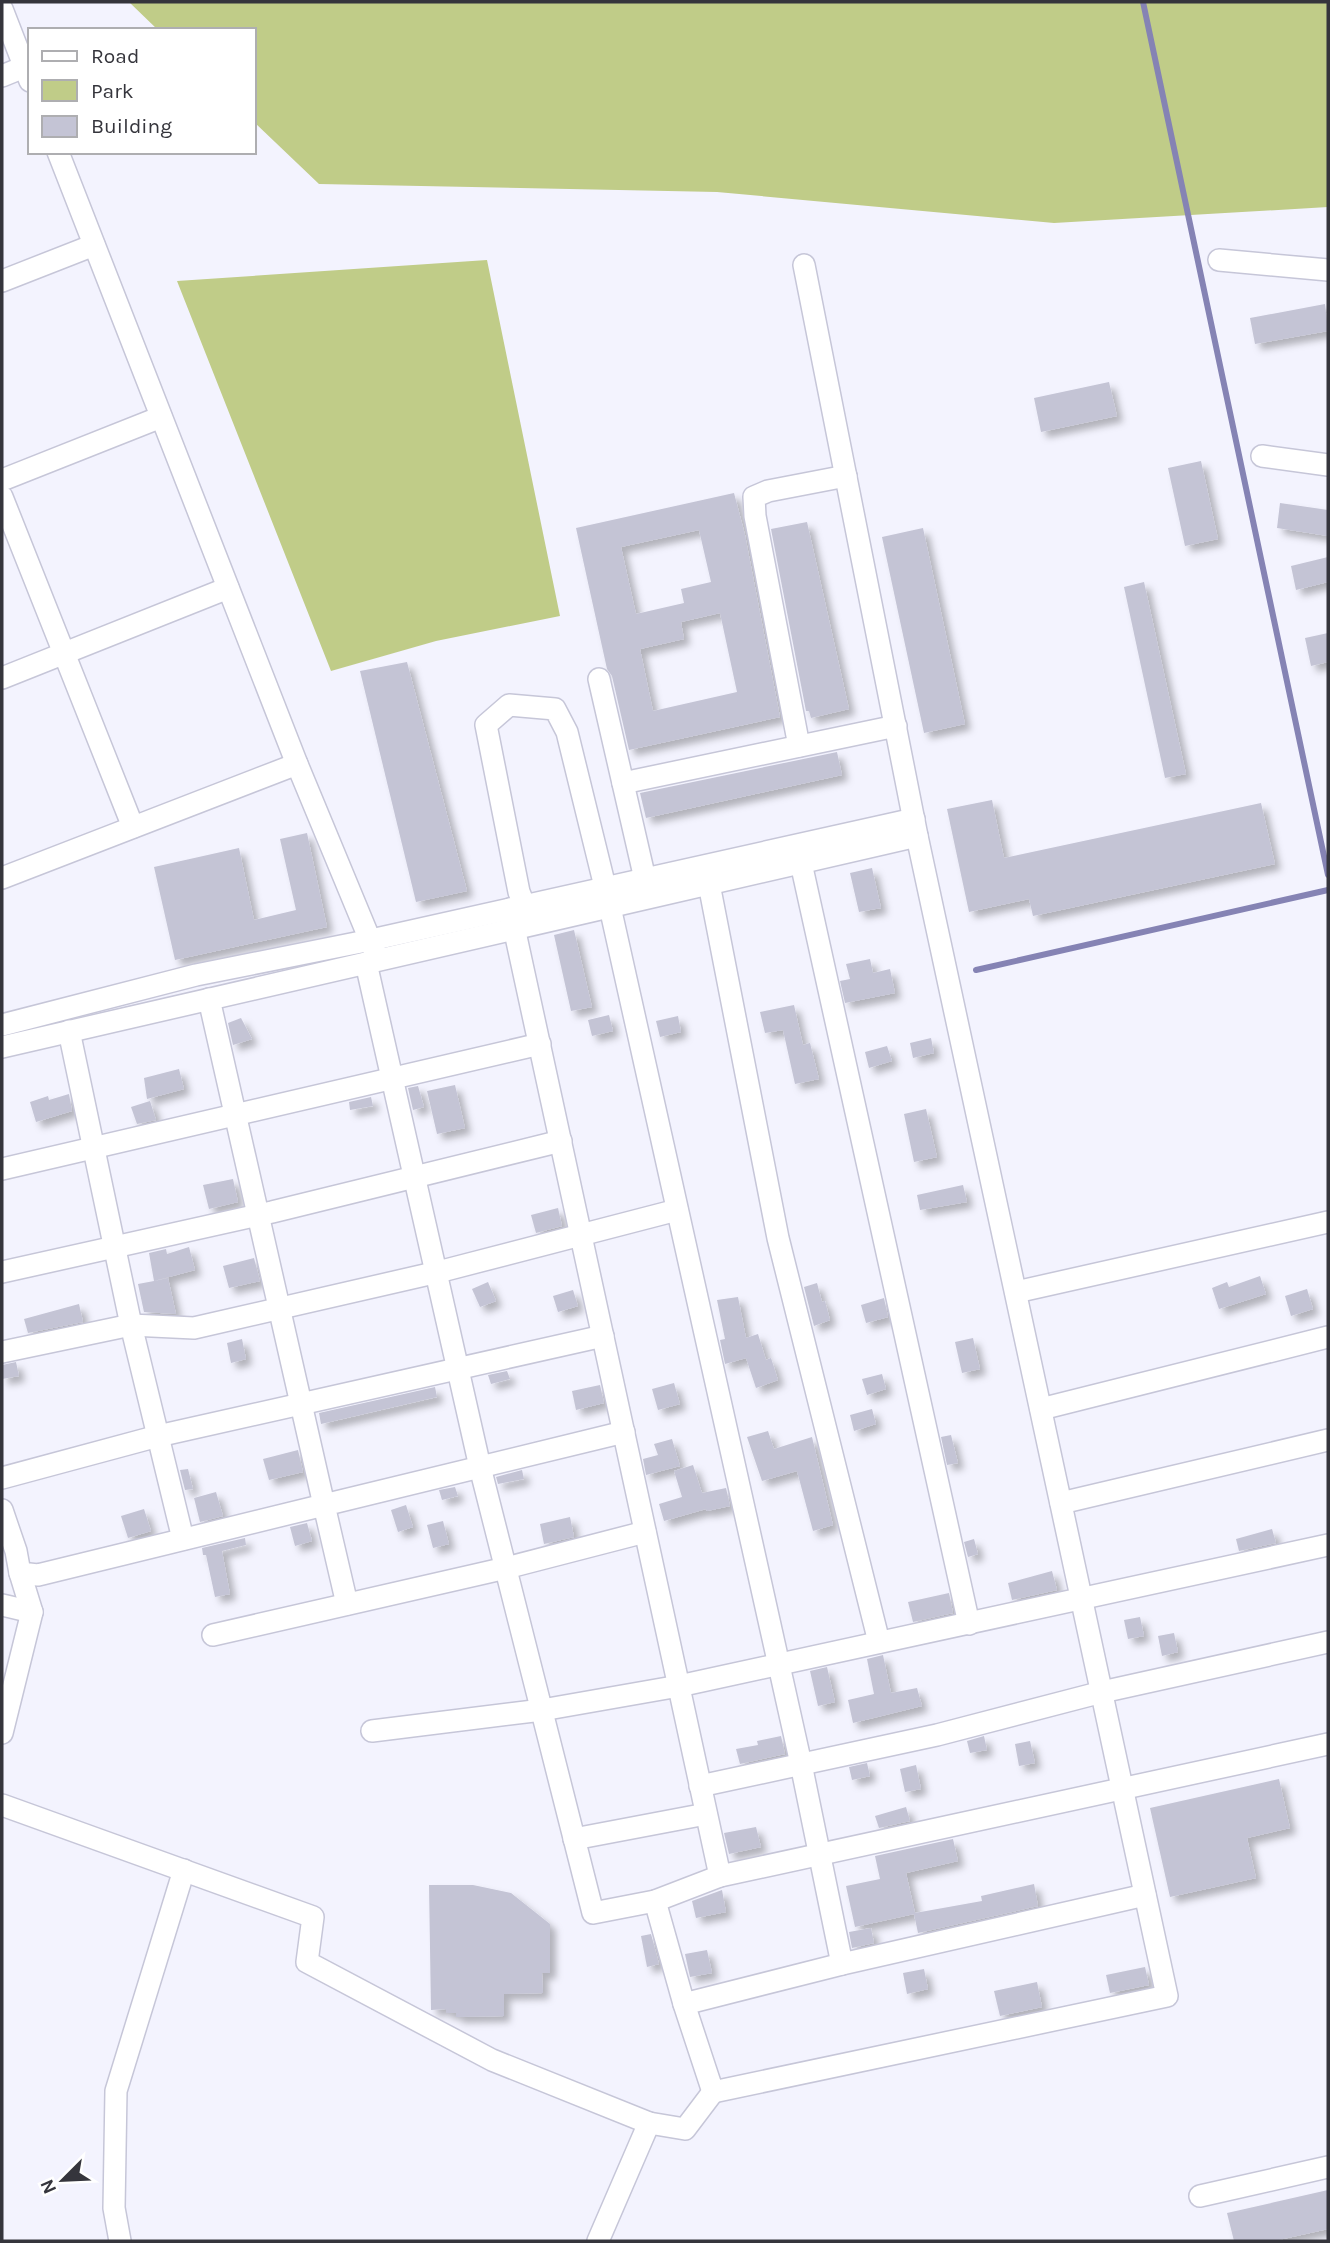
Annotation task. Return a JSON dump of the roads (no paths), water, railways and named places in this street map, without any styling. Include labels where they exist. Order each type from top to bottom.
[{"type":"street","points":[[2,9],[27,74],[2,76]]},
{"type":"street","points":[[59,154],[372,954],[393,1078],[438,1272],[457,1369],[593,1913],[655,1901],[720,1876],[1328,1744]]},
{"type":"street","points":[[2,281],[94,245]]},
{"type":"street","points":[[1219,260],[1328,270]]},
{"type":"street","points":[[2,1805],[313,1917],[307,1962],[492,2060],[649,2123],[685,2129],[713,2092],[1167,1996],[916,828],[804,265]]},
{"type":"street","points":[[2,480],[161,417]]},
{"type":"street","points":[[1262,456],[1328,466]]},
{"type":"street","points":[[799,746],[755,516],[754,497],[768,491],[846,476]]},
{"type":"street","points":[[2,498],[133,827]]},
{"type":"street","points":[[2,678],[228,588]]},
{"type":"street","points":[[599,679],[645,879]]},
{"type":"street","points":[[720,1876],[540,1044],[517,915],[519,892],[486,725],[509,705],[555,709],[566,732],[608,898],[801,1764],[842,1964]]},
{"type":"street","points":[[623,783],[896,726]]},
{"type":"street","points":[[2,878],[297,764]]},
{"type":"street","points":[[2,1047],[209,999],[517,915],[608,898],[709,884],[801,863],[916,828]]},
{"type":"street","points":[[608,898],[645,879],[916,828]]},
{"type":"street","points":[[801,863],[969,1624]]},
{"type":"street","points":[[709,884],[778,1238],[879,1642]]},
{"type":"street","points":[[2,1025],[196,975],[372,954]]},
{"type":"street","points":[[209,999],[347,1604]]},
{"type":"street","points":[[69,1031],[131,1325],[183,1539]]},
{"type":"street","points":[[2,1169],[540,1044]]},
{"type":"street","points":[[2,1272],[258,1215],[561,1141]]},
{"type":"street","points":[[2,1352],[131,1325],[194,1328],[438,1272],[677,1210]]},
{"type":"street","points":[[1016,1292],[1328,1222]]},
{"type":"street","points":[[2,1478],[158,1436],[603,1336]]},
{"type":"street","points":[[1041,1409],[1328,1337]]},
{"type":"street","points":[[20,1573],[38,1575],[624,1432]]},
{"type":"street","points":[[1061,1503],[1328,1440]]},
{"type":"street","points":[[2,1510],[32,1612],[2,1733]]},
{"type":"street","points":[[213,1635],[506,1568],[645,1532]]},
{"type":"street","points":[[372,1731],[542,1710],[679,1686],[1328,1545]]},
{"type":"street","points":[[2,1605],[32,1612]]},
{"type":"street","points":[[700,1786],[937,1735],[1101,1692],[1328,1642]]},
{"type":"street","points":[[574,1839],[706,1814]]},
{"type":"street","points":[[120,2241],[114,2208],[116,2091],[184,1870]]},
{"type":"street","points":[[684,2004],[842,1964],[1145,1895]]},
{"type":"street","points":[[655,1901],[684,2004],[713,2092]]},
{"type":"street","points":[[598,2241],[649,2123]]},
{"type":"street","points":[[1200,2196],[1328,2167]]},
{"type":"waterway","points":[[1143,2],[1328,875]]},
{"type":"waterway","points":[[976,970],[1328,890]]}]
